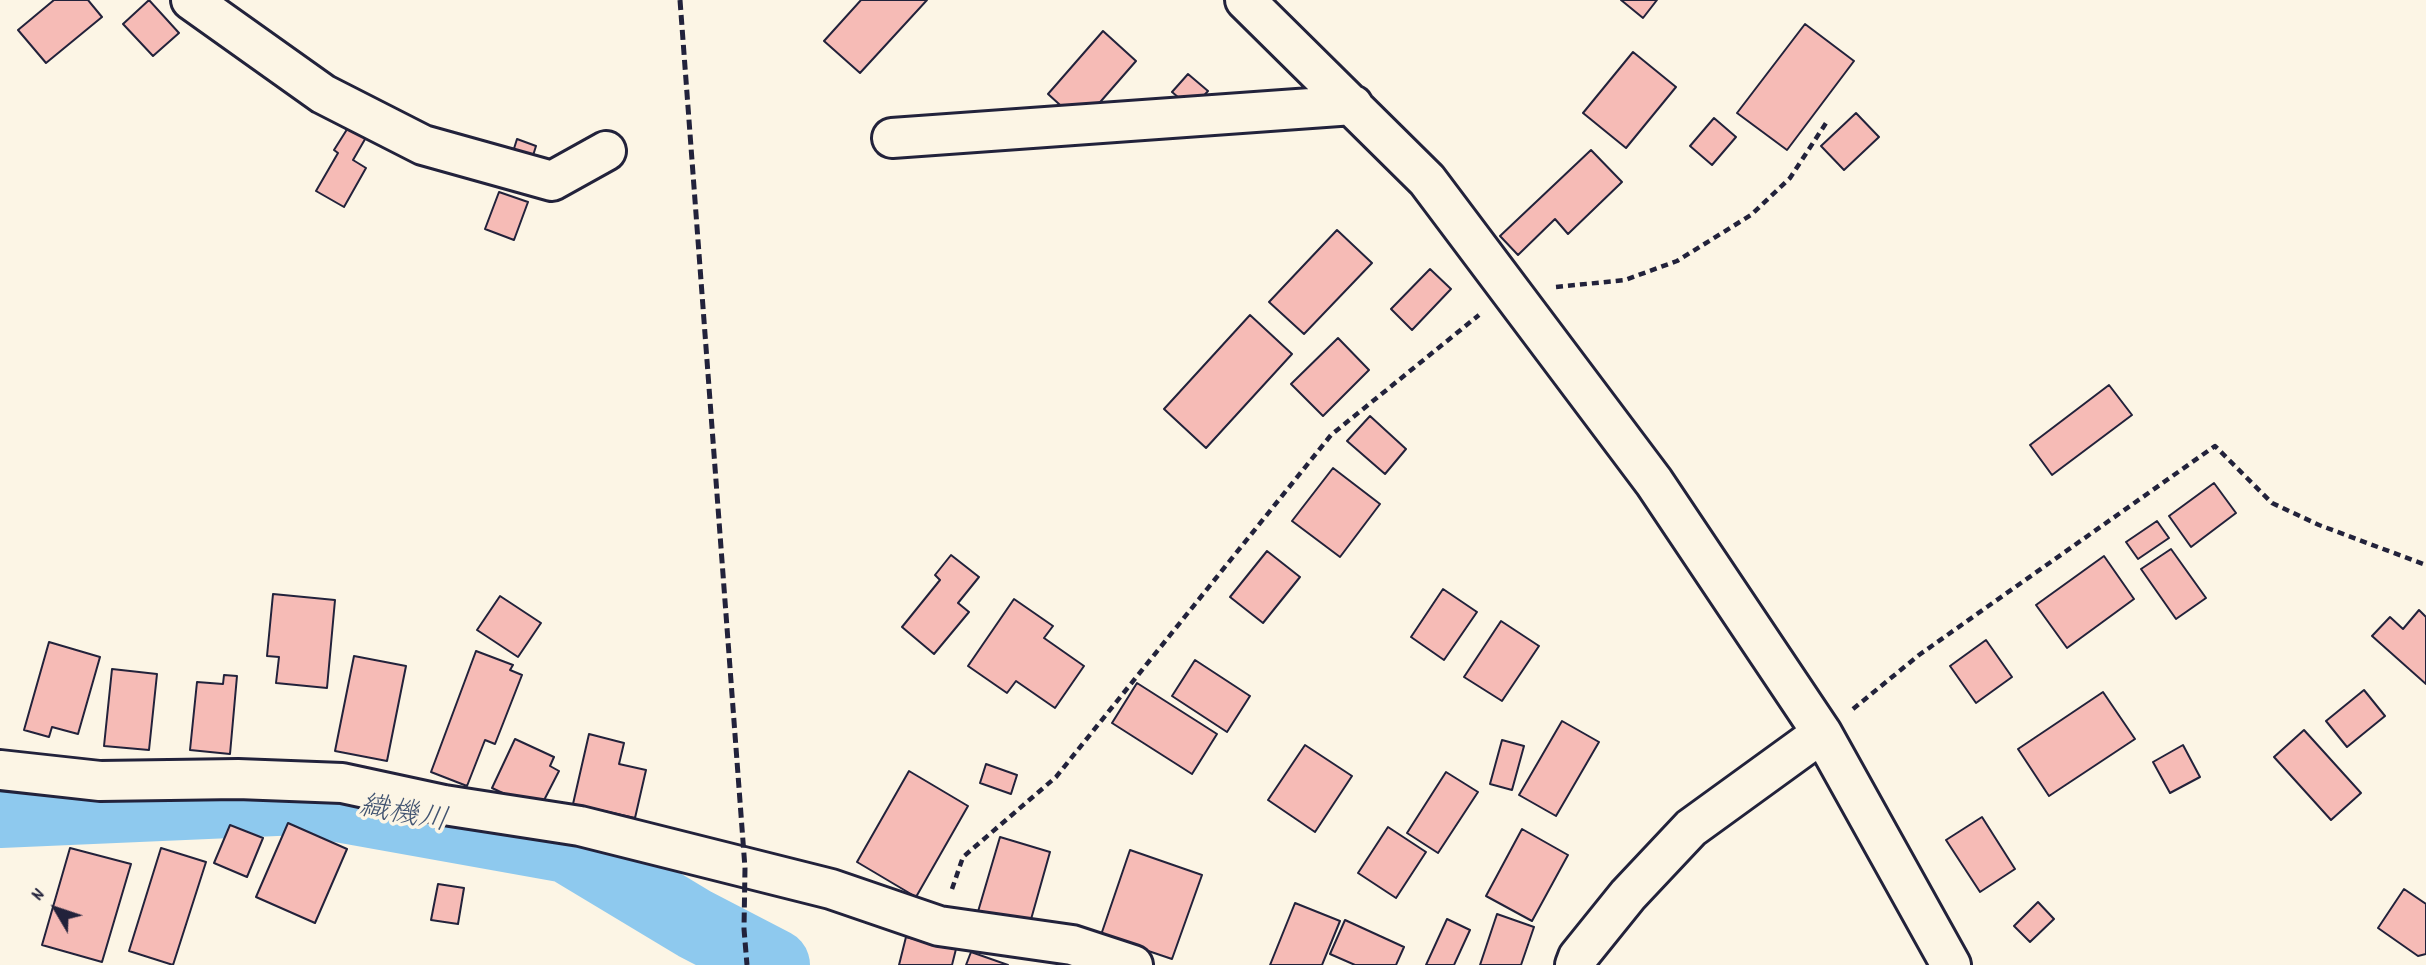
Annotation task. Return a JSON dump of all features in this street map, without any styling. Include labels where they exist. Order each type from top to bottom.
[{"type":"street","points":[[191,0],[323,94],[423,145],[552,181],[606,151]]},
{"type":"street","points":[[1245,0],[1427,180],[1654,482],[1822,733],[1951,965]]},
{"type":"street","points":[[892,138],[1353,105]]},
{"type":"street","points":[[1575,965],[1578,957],[1628,895],[1691,828],[1822,733]]},
{"type":"street","points":[[0,770],[100,781],[238,779],[342,783],[444,804],[580,826],[831,889],[939,926],[1072,945],[1133,965]]},
{"type":"path","points":[[939,926],[964,857],[1056,777],[1331,435],[1511,290],[1625,280],[1677,261],[1751,215],[1790,178],[1828,120]]},
{"type":"path","points":[[1822,733],[1919,655],[2214,446],[2272,503],[2319,525],[2426,565]]},
{"type":"building","points":[[54,0],[88,0],[102,17],[46,63],[18,30]]},
{"type":"building","points":[[149,0],[179,33],[153,56],[123,24]]},
{"type":"building","points":[[861,0],[927,0],[860,73],[824,41]]},
{"type":"building","points":[[1621,0],[1657,0],[1643,18]]},
{"type":"building","points":[[1805,24],[1854,61],[1787,150],[1737,113]]},
{"type":"building","points":[[1103,31],[1136,61],[1081,124],[1048,94]]},
{"type":"building","points":[[1633,52],[1676,87],[1626,148],[1583,113]]},
{"type":"building","points":[[1188,74],[1208,91],[1192,109],[1172,92]]},
{"type":"building","points":[[1856,113],[1879,137],[1844,170],[1821,146]]},
{"type":"building","points":[[1714,118],[1736,137],[1712,165],[1690,146]]},
{"type":"building","points":[[351,123],[368,134],[353,160],[366,168],[344,207],[316,191],[338,153],[334,150]]},
{"type":"building","points":[[517,139],[536,146],[531,162],[512,155]]},
{"type":"building","points":[[1591,150],[1622,182],[1568,234],[1555,219],[1518,255],[1500,236]]},
{"type":"building","points":[[499,192],[528,202],[514,240],[485,229]]},
{"type":"building","points":[[1337,230],[1372,263],[1304,334],[1269,302]]},
{"type":"building","points":[[1430,269],[1451,289],[1412,330],[1391,309]]},
{"type":"building","points":[[1250,315],[1292,354],[1206,448],[1164,409]]},
{"type":"building","points":[[1338,338],[1369,370],[1323,416],[1291,384]]},
{"type":"building","points":[[2109,385],[2132,415],[2052,475],[2030,445]]},
{"type":"building","points":[[1370,416],[1406,449],[1385,474],[1347,441]]},
{"type":"building","points":[[1333,468],[1380,504],[1340,557],[1292,521]]},
{"type":"building","points":[[2214,483],[2236,513],[2191,547],[2169,516]]},
{"type":"building","points":[[2157,521],[2169,538],[2138,559],[2126,542]]},
{"type":"building","points":[[2171,549],[2206,598],[2176,619],[2141,569]]},
{"type":"building","points":[[1267,551],[1300,577],[1263,623],[1230,597]]},
{"type":"building","points":[[951,555],[979,577],[958,603],[969,612],[934,654],[902,627],[940,580],[935,575]]},
{"type":"building","points":[[2104,556],[2134,599],[2067,648],[2036,605]]},
{"type":"building","points":[[1443,589],[1477,612],[1444,660],[1411,637]]},
{"type":"building","points":[[273,594],[335,600],[327,688],[276,683],[279,657],[267,656]]},
{"type":"building","points":[[500,596],[541,623],[518,657],[477,630]]},
{"type":"building","points":[[1014,599],[1053,626],[1044,638],[1084,666],[1055,708],[1016,681],[1007,693],[968,666]]},
{"type":"building","points":[[2419,610],[2426,617],[2426,684],[2372,636],[2390,617],[2403,629]]},
{"type":"building","points":[[1501,621],[1539,646],[1502,701],[1464,677]]},
{"type":"building","points":[[1986,640],[2012,677],[1976,703],[1950,666]]},
{"type":"building","points":[[49,642],[100,657],[78,734],[52,727],[49,737],[24,730]]},
{"type":"building","points":[[476,651],[513,665],[510,670],[522,675],[495,744],[485,740],[467,786],[431,772]]},
{"type":"building","points":[[354,656],[406,666],[387,761],[335,751]]},
{"type":"building","points":[[1195,660],[1250,696],[1227,732],[1172,696]]},
{"type":"building","points":[[112,669],[157,674],[149,750],[104,746]]},
{"type":"building","points":[[224,675],[237,676],[230,754],[190,750],[197,682],[223,684]]},
{"type":"building","points":[[1137,683],[1217,734],[1192,774],[1112,723]]},
{"type":"building","points":[[2364,690],[2385,716],[2347,747],[2326,721]]},
{"type":"building","points":[[2103,692],[2135,739],[2049,796],[2018,749]]},
{"type":"building","points":[[1562,721],[1599,742],[1556,816],[1519,795]]},
{"type":"building","points":[[2304,730],[2361,793],[2331,820],[2274,757]]},
{"type":"building","points":[[589,734],[624,743],[619,764],[646,770],[635,818],[573,804]]},
{"type":"building","points":[[515,739],[554,757],[550,766],[559,771],[539,810],[492,788]]},
{"type":"building","points":[[1502,740],[1524,746],[1512,790],[1490,784]]},
{"type":"building","points":[[1305,745],[1352,776],[1315,832],[1268,800]]},
{"type":"building","points":[[2183,745],[2200,777],[2170,793],[2153,762]]},
{"type":"building","points":[[986,764],[1017,775],[1011,794],[980,783]]},
{"type":"building","points":[[909,771],[968,806],[916,897],[857,862]]},
{"type":"building","points":[[1446,772],[1478,792],[1438,853],[1407,833]]},
{"type":"building","points":[[1982,817],[2015,869],[1980,892],[1946,840]]},
{"type":"building","points":[[288,823],[347,849],[315,923],[256,897]]},
{"type":"building","points":[[230,825],[263,838],[247,877],[214,863]]},
{"type":"building","points":[[1388,827],[1426,852],[1396,898],[1358,873]]},
{"type":"building","points":[[1522,829],[1568,855],[1532,921],[1486,896]]},
{"type":"building","points":[[1000,837],[1050,852],[1028,930],[977,915]]},
{"type":"building","points":[[70,848],[131,864],[102,962],[42,945]]},
{"type":"building","points":[[161,848],[206,862],[173,965],[129,951]]},
{"type":"building","points":[[1130,850],[1202,875],[1172,959],[1101,935]]},
{"type":"building","points":[[438,884],[464,888],[458,924],[431,920]]},
{"type":"building","points":[[2404,889],[2426,904],[2426,954],[2418,956],[2378,928]]},
{"type":"building","points":[[2038,902],[2054,919],[2030,942],[2014,926]]},
{"type":"building","points":[[1295,903],[1340,921],[1322,965],[1270,965]]},
{"type":"building","points":[[1497,914],[1534,927],[1521,965],[1480,965]]},
{"type":"building","points":[[1447,919],[1470,930],[1454,965],[1426,965]]},
{"type":"building","points":[[1345,920],[1404,947],[1396,965],[1355,965],[1330,954]]},
{"type":"building","points":[[906,937],[956,949],[952,965],[899,965]]},
{"type":"building","points":[[971,952],[1008,965],[966,965]]},
{"type":"waterway","name":"織機川","points":[[0,812],[299,799],[567,847],[695,924],[774,965]]},
{"type":"railway","points":[[680,0],[745,868],[744,929],[747,965]]}]
